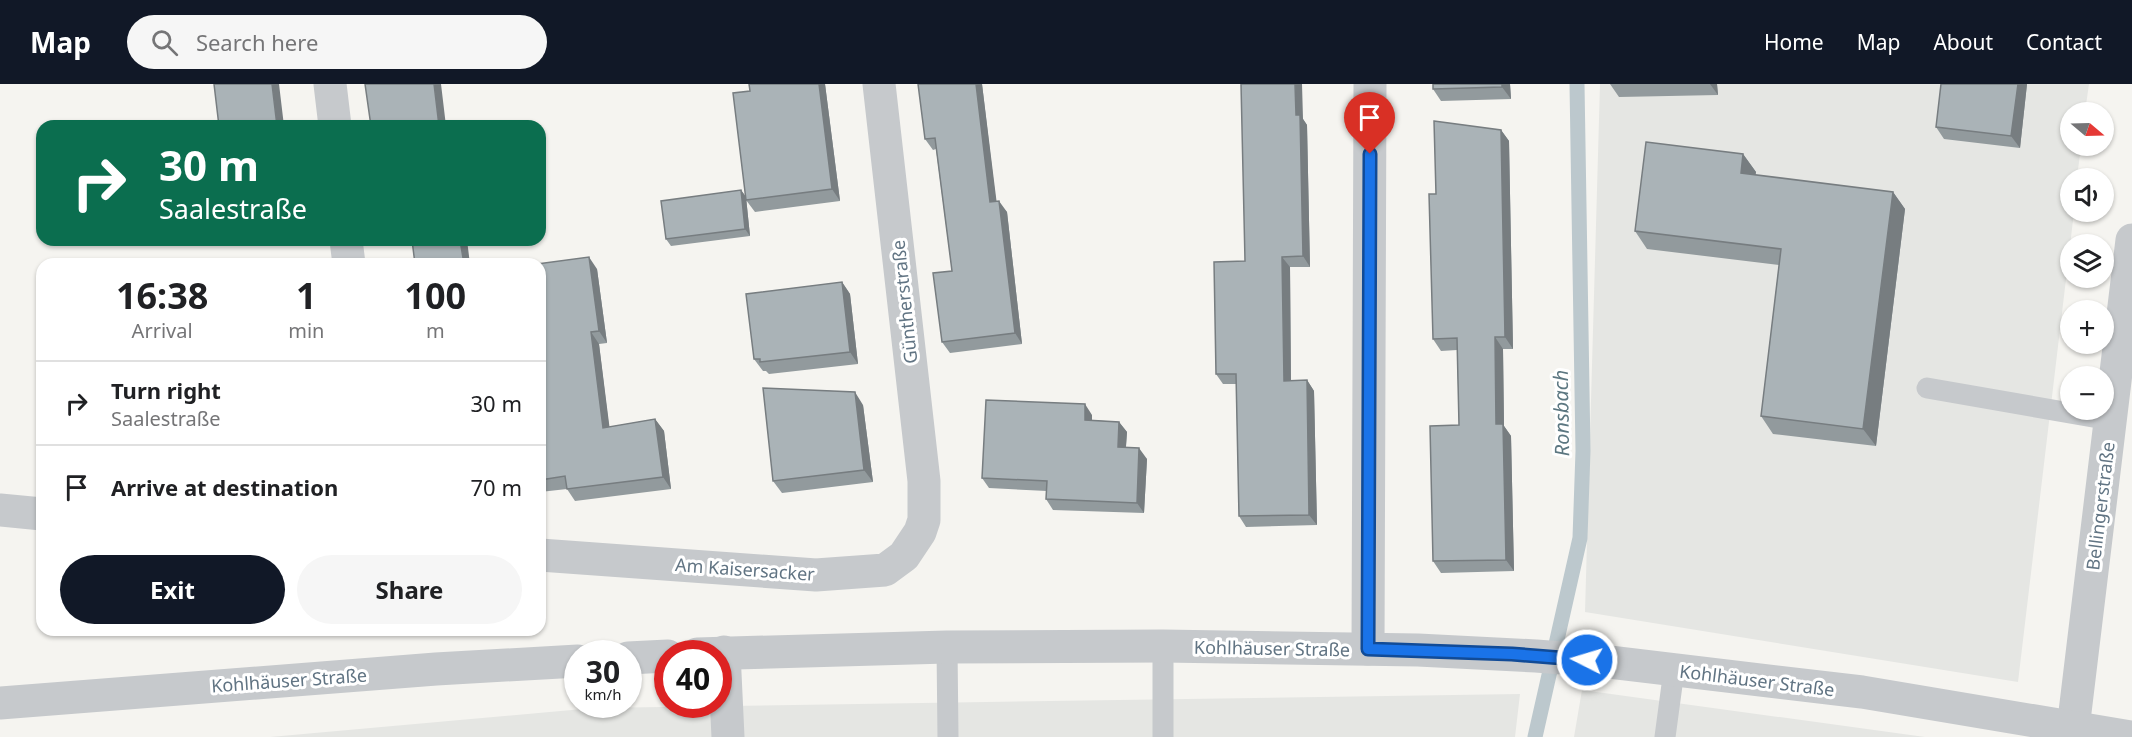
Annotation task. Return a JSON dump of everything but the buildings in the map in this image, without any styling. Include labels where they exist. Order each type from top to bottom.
[{"type":"street","points":[[330,84],[334,120]]},
{"type":"street","name":"Güntherstraße","points":[[879,84],[924,481],[924,520]]},
{"type":"street","points":[[1368,649],[1370,84]]},
{"type":"street","name":"Bellingerstraße","points":[[2114,396],[2128,311],[2132,240]]},
{"type":"street","name":"Bellingerstraße","points":[[2072,732],[2110,420]]},
{"type":"street","points":[[0,510],[36,513]]},
{"type":"street","name":"Am Kaisersacker","points":[[546,555],[816,575],[885,570],[904,556],[920,532],[924,520]]},
{"type":"street","name":"Kohlhäuser Straße","points":[[732,652],[947,647],[1163,646],[1368,649],[1536,656],[1862,692],[2072,732],[2130,737]]},
{"type":"street","name":"Kohlhäuser Straße","points":[[0,703],[436,669],[564,662]]},
{"type":"street","points":[[724,718],[728,737]]},
{"type":"lane","points":[[1928,388],[2060,411]]},
{"type":"lane","points":[[1163,646],[1163,737]]},
{"type":"lane","points":[[947,647],[948,737]]},
{"type":"lane","points":[[1665,737],[1674,670]]},
{"type":"shaded area","points":[[1600,84],[2089,84],[2086,102],[2060,102],[2060,156],[2080,156],[2078,168],[2060,168],[2060,222],[2073,222],[2071,234],[2060,234],[2060,288],[2065,288],[2064,300],[2060,300],[2060,330],[2018,682],[1585,612]]},
{"type":"shaded area","points":[[1582,690],[1925,737],[1574,737]]},
{"type":"shaded area","points":[[1520,694],[1515,737],[270,737],[564,711],[564,718],[642,718],[642,707],[654,707],[654,718],[732,718],[732,706]]},
{"type":"waterway","name":"Ronsbach","points":[[1535,737],[1580,538],[1583,451],[1577,84]]},
{"type":"route","points":[[1370,154],[1368,649],[1512,654],[1587,660]]}]
